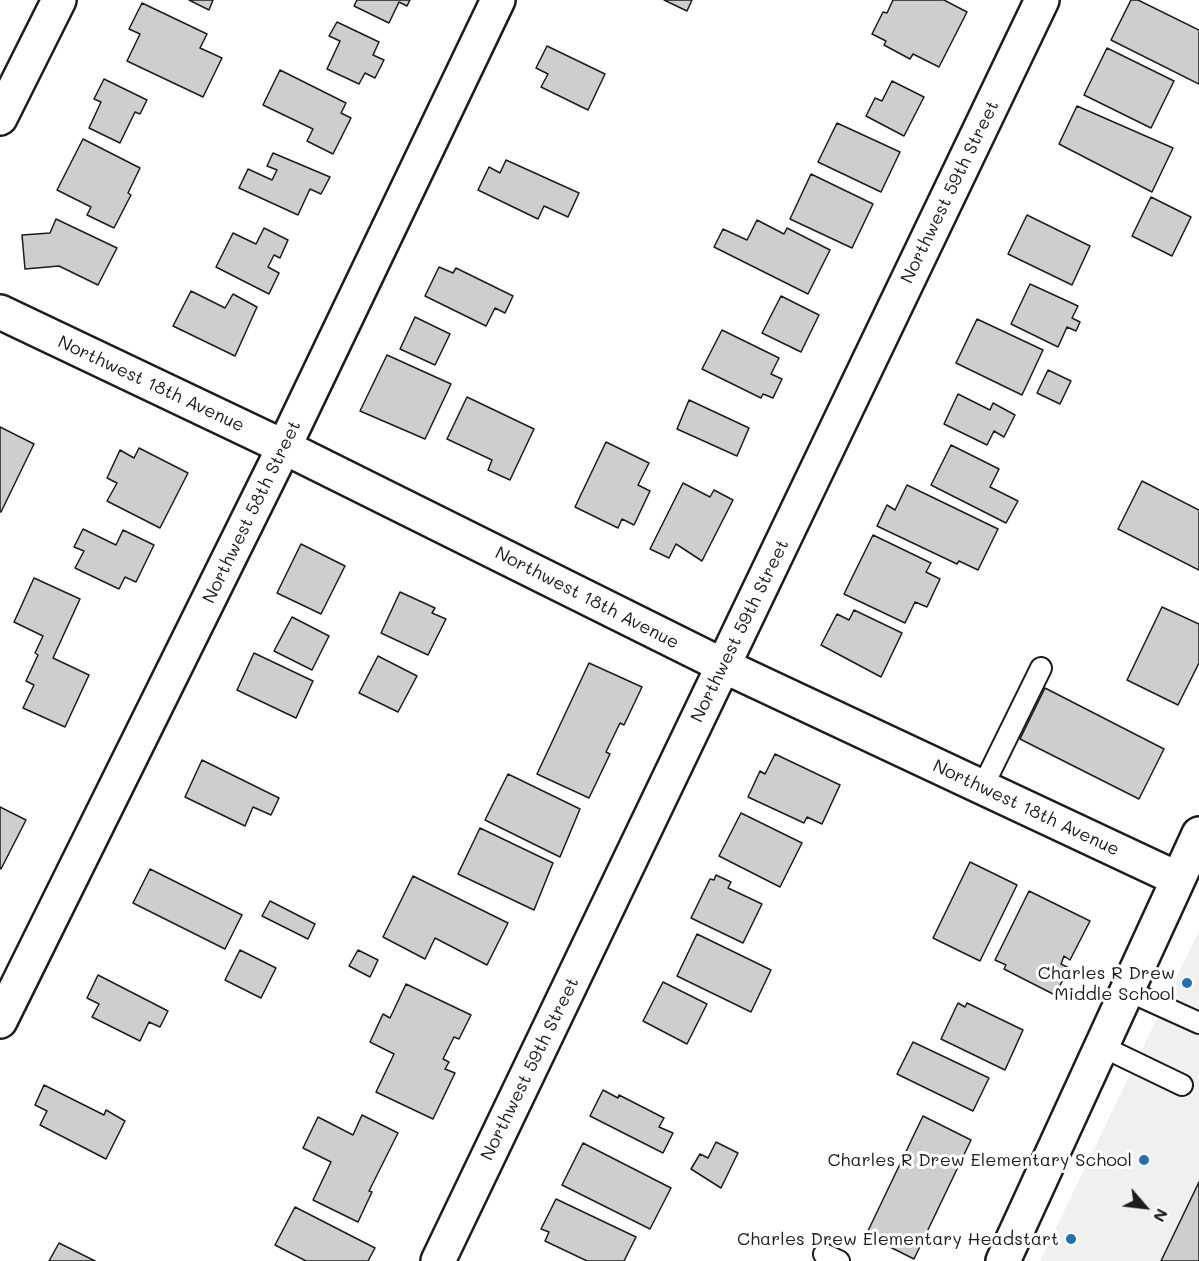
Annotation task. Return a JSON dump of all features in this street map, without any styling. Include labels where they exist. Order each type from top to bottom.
[{"type":"street","points":[[0,118],[58,0]]},
{"type":"street","name":"Northwest 58th Street","points":[[0,1021],[284,447],[498,0]]},
{"type":"street","name":"Northwest 59th Street","points":[[438,1261],[1042,0]]},
{"type":"street","name":"Northwest 18th Avenue","points":[[0,312],[284,447],[724,666],[1178,879]]},
{"type":"street","points":[[1003,1261],[1199,834]]},
{"type":"lane","points":[[982,788],[1041,669]]},
{"type":"lane","points":[[1126,990],[1199,1023]]},
{"type":"lane","points":[[1101,1046],[1182,1085]]},
{"type":"shaded area","name":"Charles R Drew Elementary School","points":[[1199,931],[1199,1261],[1040,1261],[1149,1035]]},
{"type":"building","points":[[189,0],[213,0],[209,10]]},
{"type":"building","points":[[357,0],[410,0],[407,6],[399,2],[389,23],[354,6]]},
{"type":"building","points":[[664,0],[692,0],[687,11]]},
{"type":"building","points":[[893,0],[944,0],[967,12],[939,67],[913,54],[910,59],[884,45],[886,41],[872,34],[883,12],[887,13]]},
{"type":"building","points":[[1131,0],[1138,0],[1199,30],[1199,84],[1111,40]]},
{"type":"building","points":[[142,3],[207,34],[200,48],[222,58],[203,97],[127,61],[140,34],[129,29]]},
{"type":"building","points":[[337,22],[379,42],[373,55],[384,60],[375,78],[365,73],[359,84],[327,69],[340,41],[329,36]]},
{"type":"building","points":[[547,46],[605,74],[588,110],[541,87],[548,74],[536,68]]},
{"type":"building","points":[[1107,48],[1174,81],[1151,128],[1084,95]]},
{"type":"building","points":[[280,70],[346,103],[341,113],[351,118],[333,154],[307,141],[313,129],[263,105]]},
{"type":"building","points":[[104,79],[147,100],[140,114],[135,112],[120,143],[89,128],[101,102],[94,99]]},
{"type":"building","points":[[892,81],[924,97],[904,136],[866,116],[875,98],[882,101]]},
{"type":"building","points":[[1077,106],[1173,148],[1152,192],[1059,144]]},
{"type":"building","points":[[837,123],[900,152],[881,192],[818,162]]},
{"type":"building","points":[[83,139],[140,168],[128,193],[131,195],[114,228],[87,215],[91,207],[57,190]]},
{"type":"building","points":[[273,153],[330,177],[321,194],[310,189],[298,215],[239,188],[248,169],[272,180],[277,170],[267,166]]},
{"type":"building","points":[[506,160],[579,193],[568,217],[544,206],[538,219],[478,190],[489,167],[500,173]]},
{"type":"building","points":[[811,174],[873,204],[852,248],[790,219]]},
{"type":"building","points":[[1151,197],[1191,217],[1172,256],[1132,236]]},
{"type":"building","points":[[1027,215],[1090,246],[1072,285],[1008,254]]},
{"type":"building","points":[[56,219],[117,248],[98,285],[59,266],[25,269],[22,235],[50,233]]},
{"type":"building","points":[[757,220],[784,234],[787,228],[830,250],[808,294],[714,247],[723,229],[747,240]]},
{"type":"building","points":[[264,228],[288,240],[280,258],[274,255],[268,267],[279,273],[269,294],[216,267],[233,233],[256,244]]},
{"type":"building","points":[[439,267],[453,273],[456,268],[513,296],[505,313],[495,308],[486,326],[425,296]]},
{"type":"building","points":[[1030,284],[1078,306],[1072,318],[1080,322],[1076,331],[1067,327],[1058,347],[1011,324]]},
{"type":"building","points":[[191,291],[225,308],[233,294],[257,307],[235,356],[173,326]]},
{"type":"building","points":[[781,296],[819,315],[801,352],[762,333]]},
{"type":"building","points":[[415,317],[450,334],[435,365],[400,349]]},
{"type":"building","points":[[977,319],[1043,350],[1022,395],[956,363]]},
{"type":"building","points":[[722,330],[779,358],[771,374],[782,379],[773,398],[763,394],[761,398],[702,369]]},
{"type":"building","points":[[387,355],[451,384],[425,439],[360,411]]},
{"type":"building","points":[[1048,370],[1071,381],[1060,404],[1037,393]]},
{"type":"building","points":[[958,394],[990,410],[993,403],[1015,415],[1004,437],[994,431],[987,445],[944,424]]},
{"type":"building","points":[[467,397],[534,429],[510,480],[488,470],[492,460],[447,439]]},
{"type":"building","points":[[689,400],[749,428],[737,456],[677,429]]},
{"type":"building","points":[[0,427],[34,444],[1,512],[0,512]]},
{"type":"building","points":[[606,442],[649,463],[638,485],[650,491],[634,525],[622,519],[618,528],[575,507]]},
{"type":"building","points":[[951,445],[999,469],[990,487],[1018,501],[1006,523],[931,485]]},
{"type":"building","points":[[139,448],[188,473],[160,528],[107,501],[117,483],[107,478],[120,450],[134,458]]},
{"type":"building","points":[[1142,481],[1199,510],[1199,570],[1118,529]]},
{"type":"building","points":[[683,483],[710,497],[714,490],[733,500],[702,561],[676,544],[669,558],[650,549]]},
{"type":"building","points":[[907,485],[998,529],[978,570],[959,561],[957,564],[877,526],[887,505],[895,510]]},
{"type":"building","points":[[83,529],[116,545],[123,530],[154,545],[136,582],[125,577],[119,589],[75,568],[84,551],[74,547]]},
{"type":"building","points":[[873,535],[931,563],[926,572],[940,579],[927,607],[915,602],[905,623],[844,594]]},
{"type":"building","points":[[301,544],[345,566],[321,614],[277,593]]},
{"type":"building","points":[[34,578],[80,599],[53,658],[89,675],[65,727],[23,708],[34,685],[26,681],[38,655],[35,653],[43,636],[14,622]]},
{"type":"building","points":[[400,592],[435,608],[432,613],[446,619],[428,655],[381,633]]},
{"type":"building","points":[[1162,607],[1199,624],[1199,663],[1178,705],[1127,680]]},
{"type":"building","points":[[854,610],[902,633],[881,677],[821,645],[837,614],[849,620]]},
{"type":"building","points":[[292,617],[329,636],[312,670],[274,651]]},
{"type":"building","points":[[254,653],[313,681],[296,718],[237,690]]},
{"type":"building","points":[[378,656],[417,676],[398,712],[359,693]]},
{"type":"building","points":[[589,663],[642,687],[624,725],[620,723],[606,752],[610,754],[589,798],[537,774]]},
{"type":"building","points":[[1045,688],[1164,749],[1139,799],[1020,739]]},
{"type":"building","points":[[775,754],[840,785],[822,824],[807,817],[804,823],[748,797],[760,771],[765,774]]},
{"type":"building","points":[[202,760],[279,798],[271,815],[253,807],[245,826],[185,797]]},
{"type":"building","points":[[508,774],[580,809],[560,857],[485,820]]},
{"type":"building","points":[[0,807],[26,820],[1,869],[0,868]]},
{"type":"building","points":[[741,813],[802,843],[780,887],[719,856]]},
{"type":"building","points":[[480,828],[553,863],[534,910],[458,874]]},
{"type":"building","points":[[970,862],[1017,885],[980,961],[933,938]]},
{"type":"building","points":[[150,869],[242,915],[225,949],[133,903]]},
{"type":"building","points":[[716,875],[731,882],[728,888],[762,904],[743,943],[691,918],[710,879],[714,880]]},
{"type":"building","points":[[413,876],[508,923],[487,965],[435,938],[425,959],[383,937]]},
{"type":"building","points":[[1029,891],[1090,921],[1070,960],[1064,956],[1061,964],[1069,968],[1055,995],[1004,969],[1006,965],[995,960]]},
{"type":"building","points":[[270,901],[315,924],[308,939],[262,916]]},
{"type":"building","points":[[697,934],[771,970],[751,1012],[677,976]]},
{"type":"building","points":[[240,950],[276,968],[261,998],[225,980]]},
{"type":"building","points":[[358,950],[378,960],[370,977],[349,966]]},
{"type":"building","points":[[98,975],[168,1011],[160,1027],[149,1022],[140,1041],[92,1017],[99,1004],[87,998]]},
{"type":"building","points":[[663,982],[707,1004],[687,1044],[643,1021]]},
{"type":"building","points":[[406,984],[471,1015],[459,1039],[454,1037],[443,1059],[449,1062],[445,1069],[455,1073],[433,1119],[376,1092],[394,1054],[370,1042],[383,1014],[390,1018]]},
{"type":"building","points":[[958,1003],[965,1007],[967,1003],[1023,1030],[1005,1070],[941,1039]]},
{"type":"building","points":[[913,1042],[989,1078],[973,1111],[897,1074]]},
{"type":"building","points":[[44,1085],[104,1115],[106,1110],[125,1121],[106,1159],[40,1125],[47,1111],[35,1105]]},
{"type":"building","points":[[603,1090],[618,1098],[619,1095],[664,1118],[659,1127],[673,1133],[663,1153],[590,1116]]},
{"type":"building","points":[[362,1115],[398,1133],[369,1191],[372,1192],[358,1222],[313,1200],[331,1162],[303,1148],[318,1117],[353,1135]]},
{"type":"building","points":[[923,1116],[971,1140],[914,1259],[866,1235]]},
{"type":"building","points":[[716,1142],[738,1153],[721,1188],[691,1169],[700,1154],[708,1158]]},
{"type":"building","points":[[583,1143],[671,1188],[650,1229],[562,1185]]},
{"type":"building","points":[[1199,1182],[1199,1261],[1161,1261]]},
{"type":"building","points":[[556,1199],[636,1237],[624,1261],[587,1261],[545,1241],[549,1232],[541,1229]]},
{"type":"building","points":[[295,1207],[375,1248],[368,1261],[306,1261],[275,1245]]},
{"type":"building","points":[[59,1243],[95,1261],[49,1261]]},
{"type":"place","name":"Charles R Drew Middle School","points":[[1187,983]]},
{"type":"place","name":"Charles R Drew Elementary School","points":[[1144,1160]]},
{"type":"place","name":"Charles Drew Elementary Headstart","points":[[1071,1239]]}]
